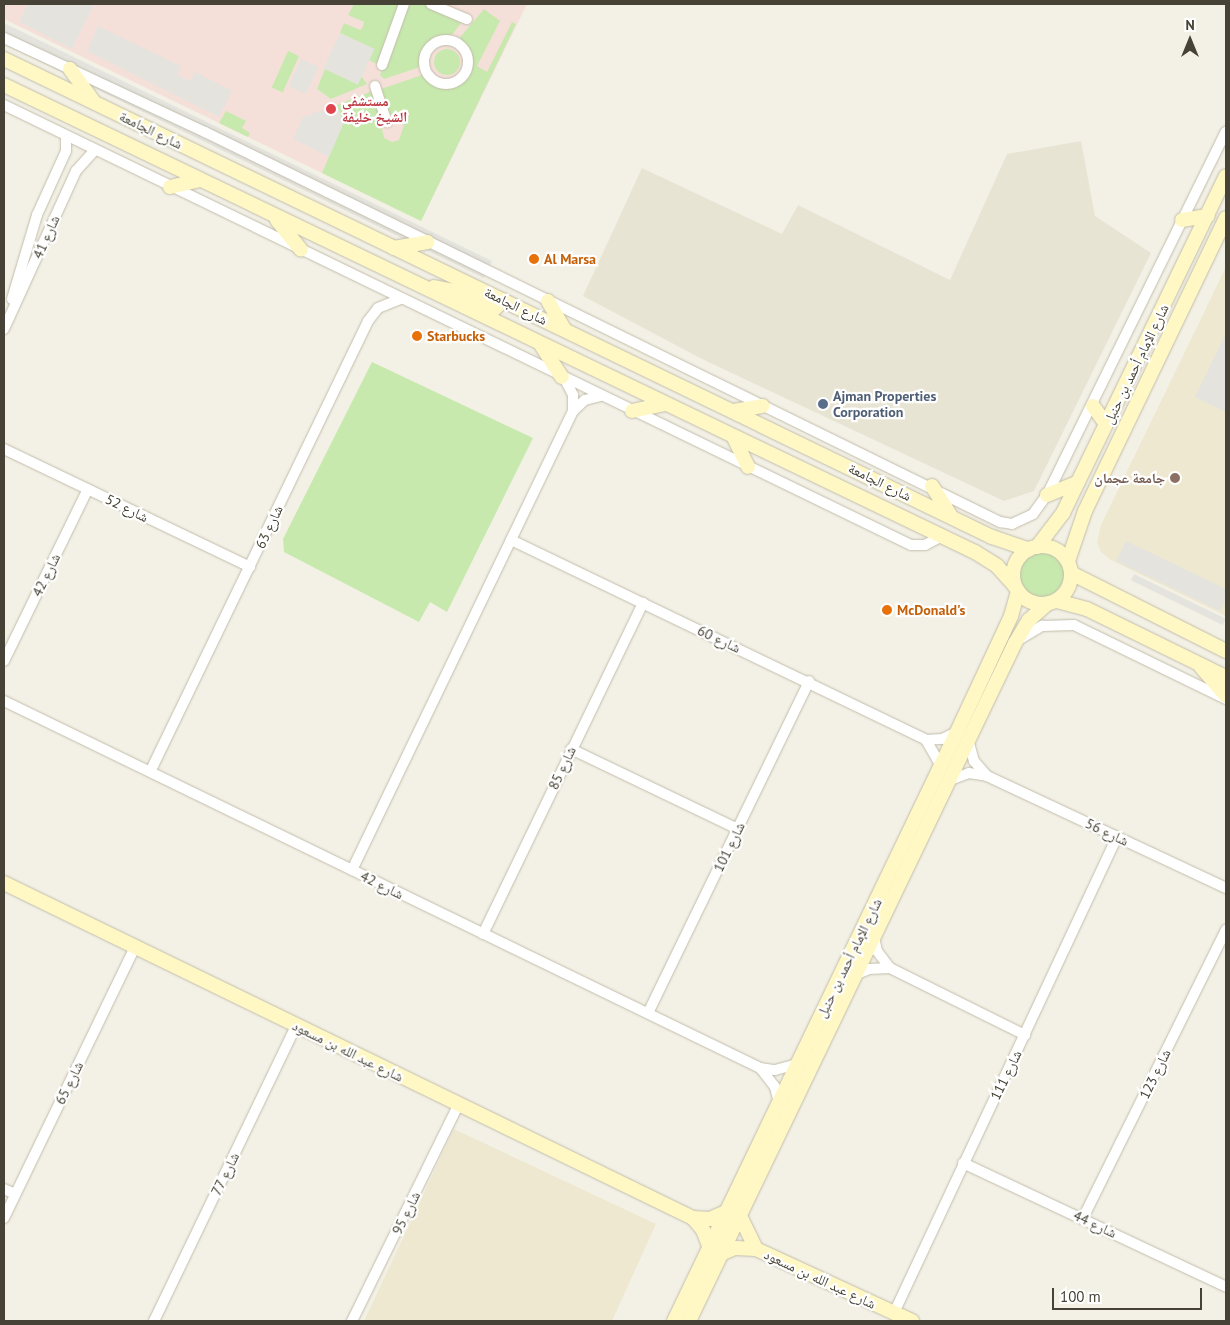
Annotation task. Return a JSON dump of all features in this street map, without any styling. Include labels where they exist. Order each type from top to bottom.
[{"type":"street","points":[[382,66],[404,4]]},
{"type":"street","points":[[431,4],[467,19]]},
{"type":"street","points":[[4,38],[932,486],[1000,522],[1012,524],[1033,514],[1047,494],[1093,406],[1226,132]]},
{"type":"street","points":[[451,41],[462,48],[468,59],[462,77],[444,84],[428,74],[426,55],[433,45],[451,41]]},
{"type":"street","name":"شارع الجامعة","points":[[4,59],[953,518],[1033,548]]},
{"type":"street","points":[[70,69],[93,102]]},
{"type":"street","name":"شارع الجامعة","points":[[4,85],[986,559],[1017,588]]},
{"type":"street","points":[[375,86],[387,122]]},
{"type":"street","points":[[4,106],[66,138],[911,545],[925,545],[940,537]]},
{"type":"street","name":"شارع 41","points":[[4,318],[37,215],[66,151],[66,138]]},
{"type":"street","name":"شارع 41","points":[[4,329],[76,171],[94,151]]},
{"type":"street","name":"شارع الإمام أحمد بن حنبل","points":[[1033,548],[1056,525],[1078,483],[1226,176]]},
{"type":"street","points":[[170,187],[200,180]]},
{"type":"street","points":[[1182,220],[1208,216]]},
{"type":"street","points":[[275,217],[301,250]]},
{"type":"street","name":"شارع الإمام أحمد بن حنبل","points":[[1070,567],[1085,511],[1226,218]]},
{"type":"street","points":[[394,248],[427,242]]},
{"type":"street","points":[[426,288],[447,289],[494,309],[504,300]]},
{"type":"street","name":"شارع 63","points":[[151,770],[368,321],[378,308],[400,299]]},
{"type":"street","points":[[548,301],[564,329]]},
{"type":"street","points":[[541,345],[564,377],[573,394],[573,411]]},
{"type":"street","points":[[352,870],[573,411],[585,400],[600,396]]},
{"type":"street","points":[[632,411],[665,404]]},
{"type":"street","points":[[734,411],[763,406]]},
{"type":"street","points":[[1093,406],[1106,424]]},
{"type":"street","points":[[734,438],[748,467]]},
{"type":"street","name":"شارع 52","points":[[4,450],[250,567]]},
{"type":"street","points":[[1047,494],[1078,483]]},
{"type":"street","points":[[932,486],[953,518]]},
{"type":"street","name":"شارع 42","points":[[4,661],[88,489]]},
{"type":"street","name":"شارع 60","points":[[511,540],[926,740]]},
{"type":"street","points":[[1225,650],[1070,567],[1055,549],[1033,548],[1017,561],[1013,578],[1017,588],[1028,600],[1052,602],[1087,609],[1226,677]]},
{"type":"street","points":[[1052,602],[1066,592],[1070,567]]},
{"type":"street","name":"شارع الإمام أحمد بن حنبل","points":[[689,1321],[950,780],[963,736],[1011,616],[1017,588]]},
{"type":"street","name":"شارع 85","points":[[483,934],[642,602]]},
{"type":"street","name":"شارع الإمام أحمد بن حنبل","points":[[674,1321],[941,766],[963,736],[1029,620],[1052,602]]},
{"type":"street","points":[[1015,643],[1042,626],[1074,625],[1226,697]]},
{"type":"street","points":[[1197,663],[1226,697]]},
{"type":"street","name":"شارع 101","points":[[648,1013],[809,682]]},
{"type":"street","name":"شارع 42","points":[[4,701],[151,770],[760,1068],[776,1070],[798,1064]]},
{"type":"street","points":[[941,766],[926,740],[963,736]]},
{"type":"street","name":"شارع 56","points":[[963,736],[974,761],[987,776]]},
{"type":"street","points":[[571,749],[738,829]]},
{"type":"street","name":"شارع 56","points":[[950,780],[969,773],[987,776],[1226,888]]},
{"type":"street","name":"شارع 111","points":[[894,1313],[1118,837]]},
{"type":"street","name":"شارع عبد الله بن مسعود","points":[[4,883],[693,1218]]},
{"type":"street","name":"شارع 123","points":[[1084,1218],[1226,930]]},
{"type":"street","points":[[874,937],[878,951],[890,968],[1025,1035]]},
{"type":"street","name":"شارع 65","points":[[4,1218],[135,947]]},
{"type":"street","points":[[856,975],[869,969],[890,968]]},
{"type":"street","name":"شارع 77","points":[[154,1321],[296,1026]]},
{"type":"street","name":"شارع 42","points":[[760,1068],[776,1087],[779,1103]]},
{"type":"street","name":"شارع 95","points":[[352,1321],[459,1104]]},
{"type":"street","name":"شارع 44","points":[[963,1163],[1084,1218],[1226,1288]]},
{"type":"street","points":[[4,1188],[15,1194]]},
{"type":"street","points":[[693,1218],[710,1219],[726,1212]]},
{"type":"street","name":"شارع عبد الله بن مسعود","points":[[740,1216],[744,1230],[756,1249]]},
{"type":"street","points":[[693,1218],[703,1230],[710,1246]]},
{"type":"street","name":"شارع عبد الله بن مسعود","points":[[722,1253],[735,1248],[756,1249],[912,1321]]},
{"type":"shaded area","name":"مستشفى الشيخ خليفة","points":[[4,4],[527,4],[421,221],[4,19]]},
{"type":"shaded area","points":[[28,4],[94,4],[72,49],[19,22]]},
{"type":"shaded area","points":[[4,23],[492,261],[484,278],[4,44]]},
{"type":"shaded area","points":[[98,26],[181,66],[177,75],[191,81],[195,72],[232,91],[219,117],[87,51]]},
{"type":"shaded area","points":[[340,33],[374,49],[358,84],[324,68]]},
{"type":"shaded area","points":[[301,59],[318,67],[306,94],[288,86]]},
{"type":"shaded area","points":[[337,105],[343,124],[329,157],[293,139],[303,117]]},
{"type":"shaded area","points":[[1081,141],[1095,216],[1151,253],[1034,491],[1004,501],[702,359],[583,296],[642,168],[782,234],[798,205],[950,280],[1007,154]]},
{"type":"shaded area","name":"جامعة عجمان","points":[[1226,267],[1226,616],[1111,560],[1101,552],[1097,542],[1101,525]]},
{"type":"shaded area","points":[[1226,333],[1226,412],[1195,397]]},
{"type":"shaded area","points":[[1126,541],[1226,589],[1226,599],[1220,611],[1116,561]]},
{"type":"shaded area","points":[[1134,574],[1226,619],[1223,625],[1131,580]]},
{"type":"shaded area","points":[[454,1129],[656,1224],[612,1321],[364,1321]]},
{"type":"green space","points":[[354,4],[402,4],[379,65],[369,60],[374,49],[340,33],[344,23],[360,30],[363,27],[364,22],[348,15]]},
{"type":"green space","points":[[406,4],[428,4],[461,23],[448,40],[431,46],[425,55],[423,66],[384,79],[380,75]]},
{"type":"green space","points":[[484,9],[500,21],[477,66],[487,72],[512,22],[516,24],[421,221],[322,173],[343,124],[337,105],[375,90],[386,123],[382,129],[384,138],[392,142],[399,140],[404,125],[395,119],[389,121],[378,90],[425,74],[440,85],[459,82],[467,74],[470,59],[464,47],[456,42]]},
{"type":"green space","points":[[447,49],[456,53],[460,62],[456,71],[447,75],[438,71],[434,62],[438,53]]},
{"type":"green space","points":[[288,51],[299,56],[283,92],[272,88]]},
{"type":"green space","points":[[325,69],[357,84],[361,76],[367,84],[331,99],[317,89]]},
{"type":"green space","points":[[226,111],[246,121],[242,128],[250,133],[248,137],[219,123]]},
{"type":"green space","points":[[372,362],[533,438],[447,612],[430,602],[419,622],[284,552],[283,539]]},
{"type":"green space","points":[[1038,550],[1048,550],[1061,557],[1068,570],[1068,580],[1061,593],[1048,600],[1038,600],[1029,596],[1022,589],[1018,580],[1018,570],[1022,561],[1029,554]]},
{"type":"place","name":"مستشفى الشيخ خليفة","points":[[331,109]]},
{"type":"place","name":"Al Marsa","points":[[534,259]]},
{"type":"place","name":"Starbucks","points":[[417,336]]},
{"type":"place","name":"Ajman Properties Corporation","points":[[823,404]]},
{"type":"place","name":"جامعة عجمان","points":[[1175,478]]},
{"type":"place","name":"McDonald's","points":[[887,610]]}]
